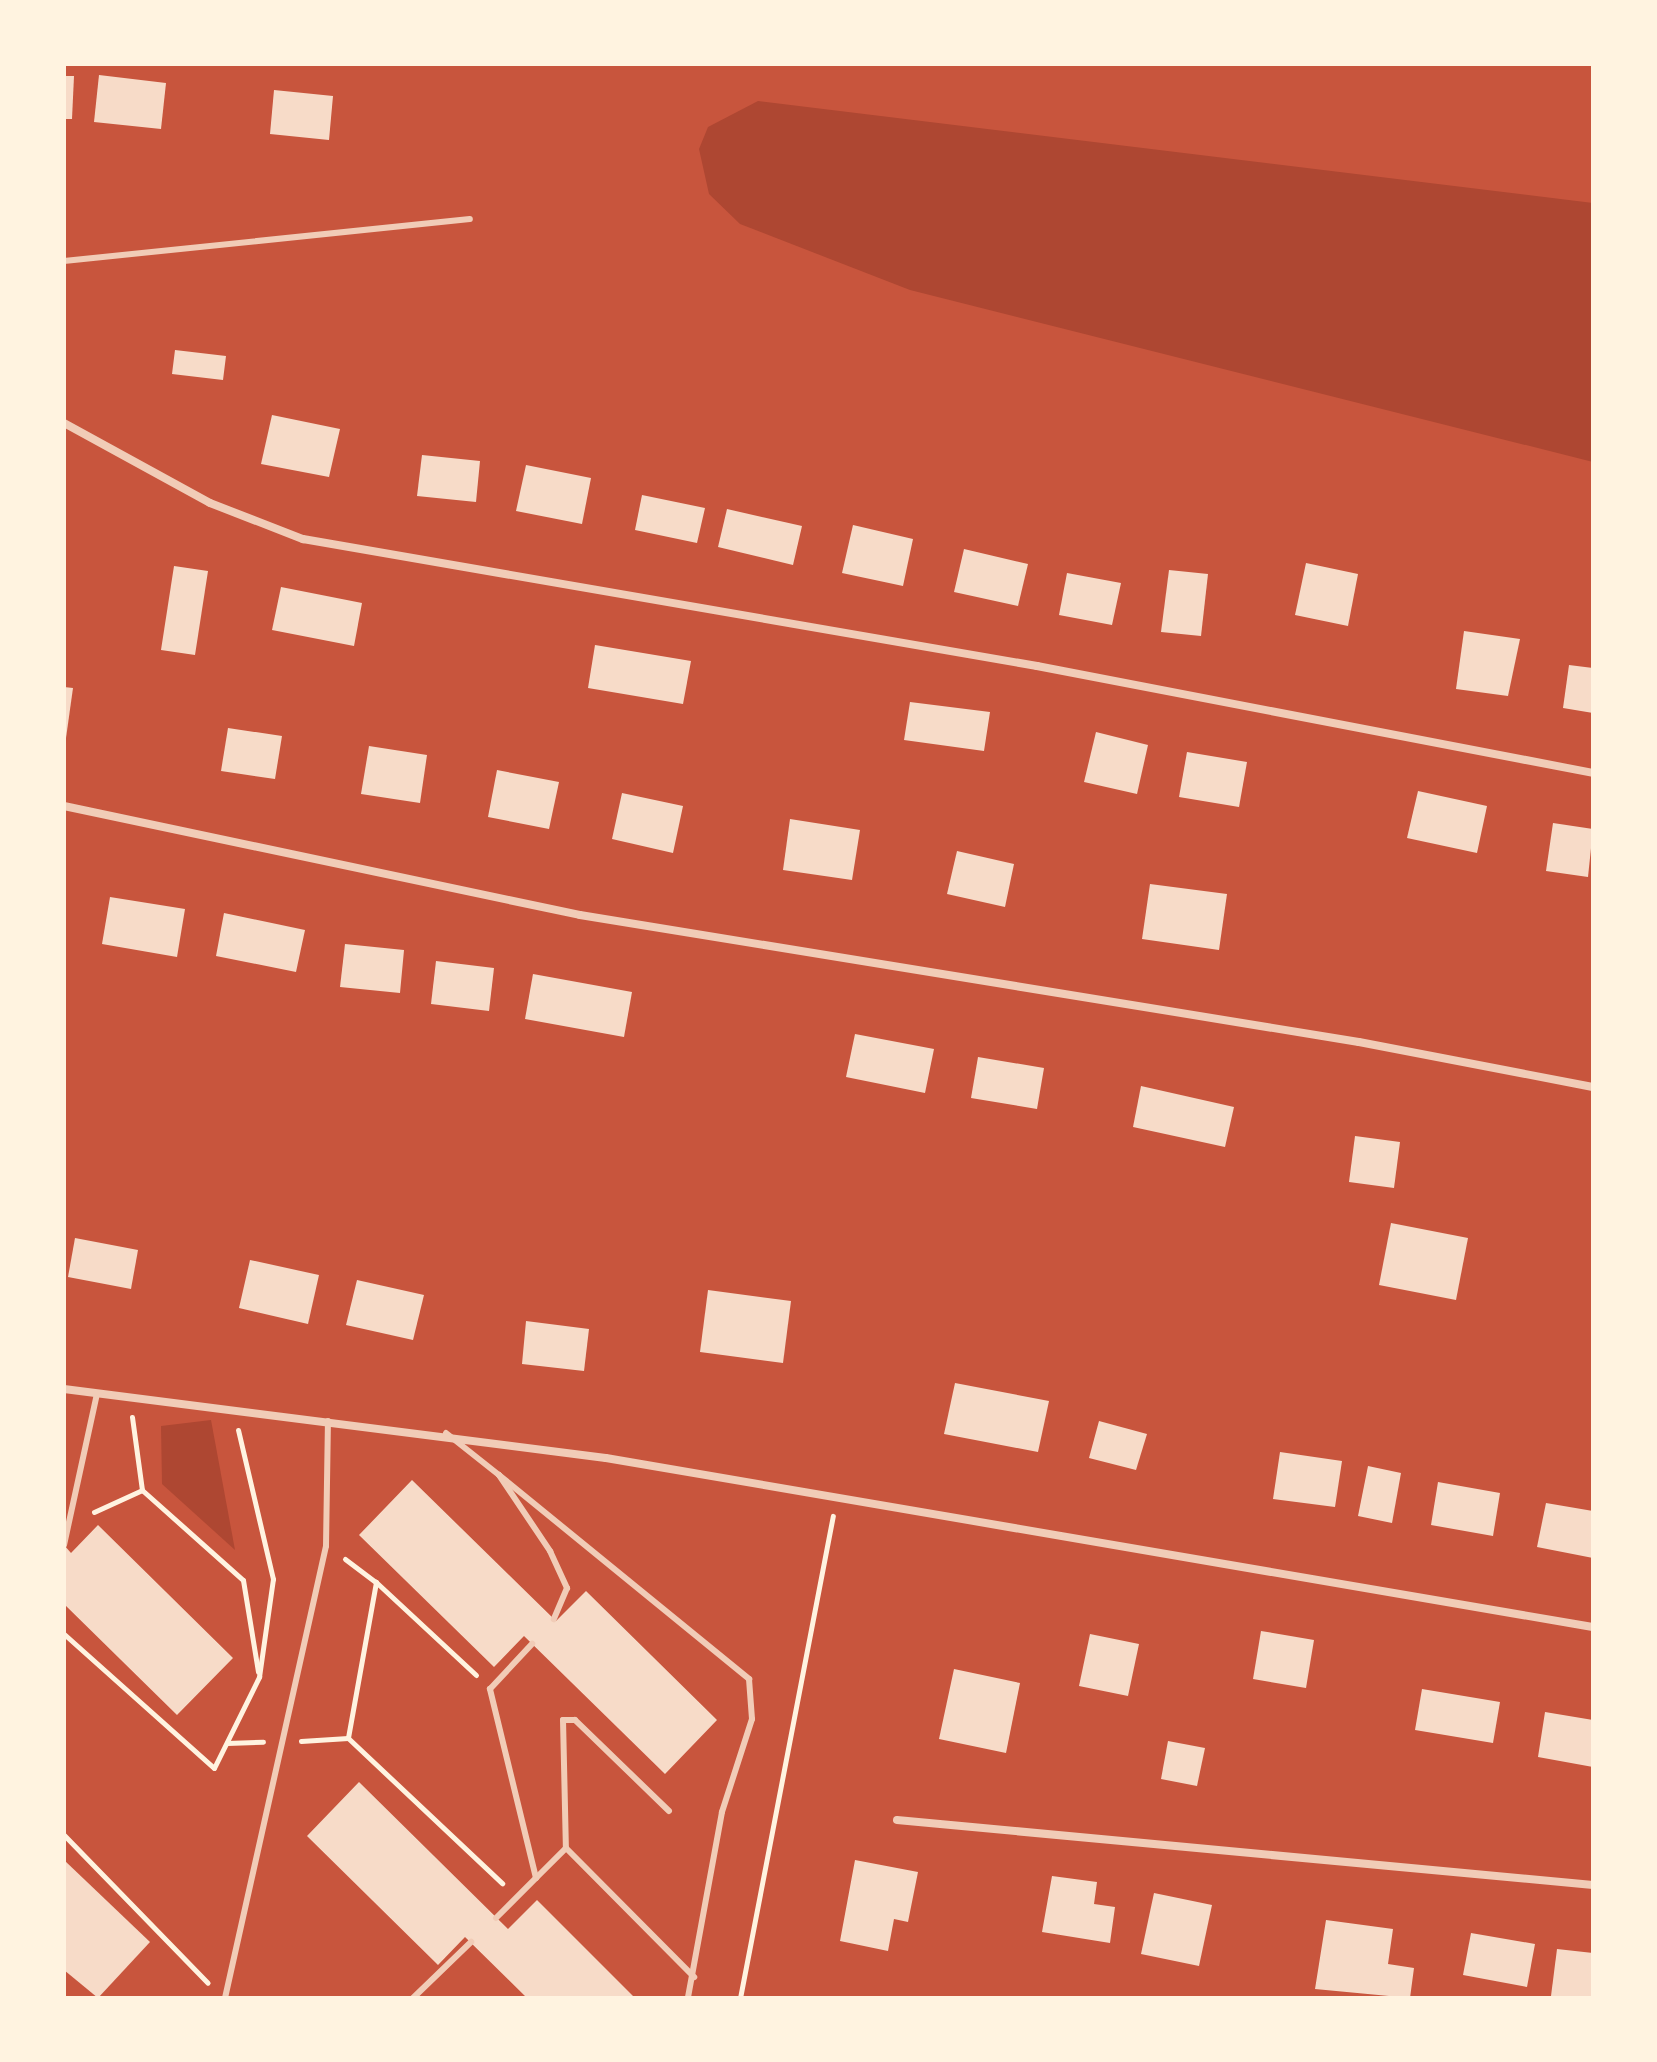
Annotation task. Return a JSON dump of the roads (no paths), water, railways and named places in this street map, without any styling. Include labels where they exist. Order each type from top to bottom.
[{"type":"street","points":[[64,423],[210,503],[303,539],[1037,666],[1593,773]]},
{"type":"street","points":[[64,806],[580,915],[1593,1087]]},
{"type":"street","points":[[64,1389],[446,1433],[837,1494],[1593,1627]]},
{"type":"street","points":[[897,1820],[1593,1885]]},
{"type":"lane","points":[[64,261],[470,219]]},
{"type":"lane","points":[[64,1545],[97,1394]]},
{"type":"lane","points":[[225,1998],[326,1546],[328,1420]]},
{"type":"lane","points":[[446,1433],[749,1679],[752,1719],[722,1812],[688,1998]]},
{"type":"lane","points":[[499,1475],[565,1581],[567,1598],[554,1619]]},
{"type":"lane","points":[[532,1644],[490,1689],[536,1878]]},
{"type":"lane","points":[[669,1811],[565,1718],[560,1733],[566,1848],[694,1977]]},
{"type":"lane","points":[[496,1918],[566,1848]]},
{"type":"lane","points":[[413,1998],[471,1942]]}]
